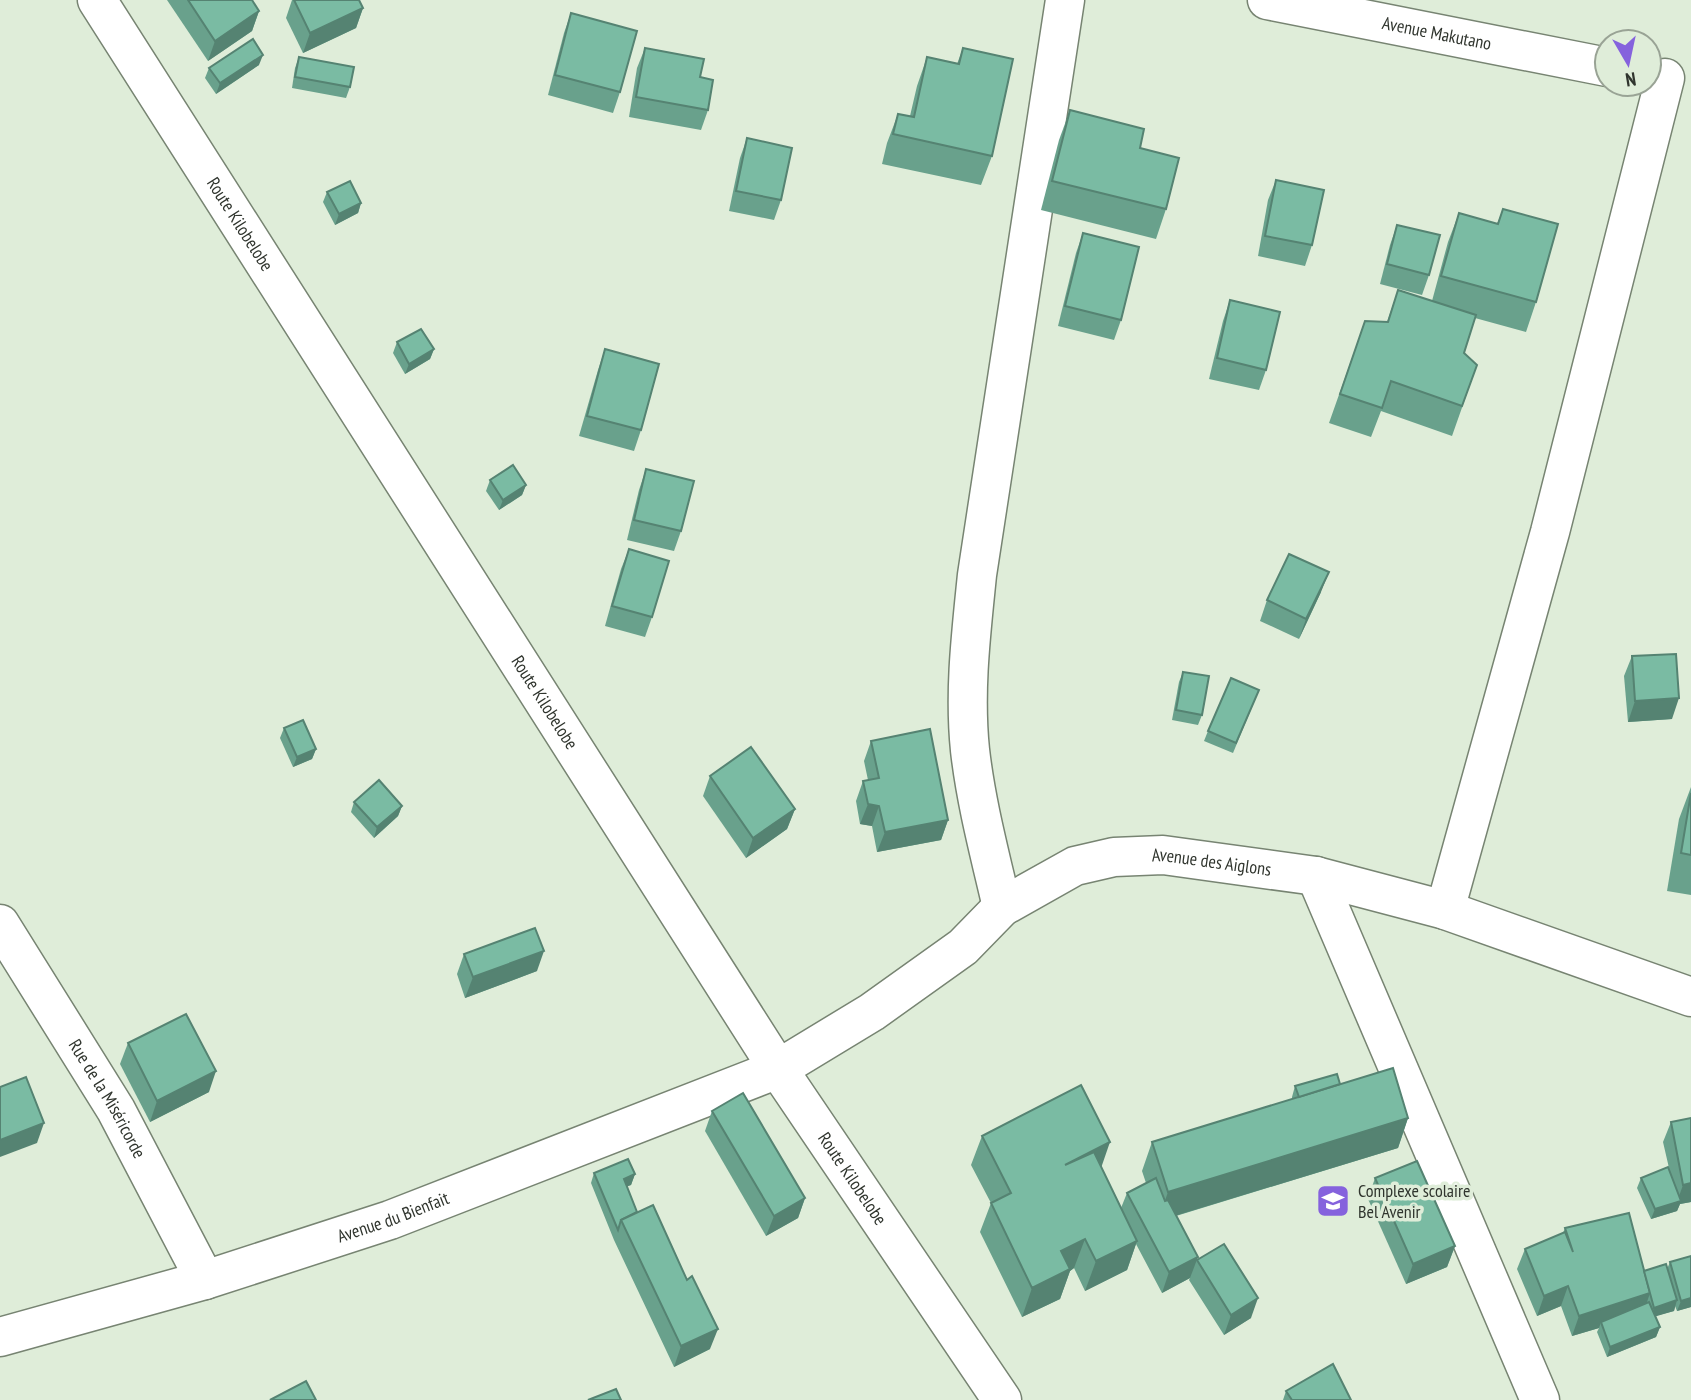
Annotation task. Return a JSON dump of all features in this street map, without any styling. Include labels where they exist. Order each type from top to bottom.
[{"type":"street","name":"Route Kilobelobe","points":[[97,0],[778,1069],[1002,1400]]},
{"type":"street","points":[[1002,907],[975,789],[970,748],[967,666],[977,575],[1065,0]]},
{"type":"street","name":"Avenue Makutano","points":[[1267,0],[1593,63]]},
{"type":"street","points":[[1445,910],[1550,532],[1668,79]]},
{"type":"street","name":"Avenue des Aiglons","points":[[778,1069],[872,1012],[963,947],[1002,907],[1075,866],[1114,857],[1163,855],[1316,876],[1445,910],[1691,997]]},
{"type":"street","points":[[1316,876],[1540,1400]]},
{"type":"street","name":"Rue de la Miséricorde","points":[[0,923],[116,1110],[205,1279]]},
{"type":"street","name":"Avenue du Bienfait","points":[[0,1336],[205,1279],[390,1220],[778,1069]]},
{"type":"building","points":[[188,0],[252,0],[259,11],[215,41]]},
{"type":"building","points":[[294,0],[359,0],[363,8],[310,33]]},
{"type":"building","points":[[571,13],[637,31],[620,92],[555,75]]},
{"type":"building","points":[[253,39],[263,55],[220,83],[209,68]]},
{"type":"building","points":[[645,48],[704,59],[700,77],[713,80],[708,110],[636,97]]},
{"type":"building","points":[[963,48],[1013,59],[992,156],[893,134],[898,114],[914,117],[927,57],[959,64]]},
{"type":"building","points":[[299,57],[354,67],[350,87],[295,77]]},
{"type":"building","points":[[1070,110],[1144,129],[1140,148],[1179,158],[1166,209],[1052,181]]},
{"type":"building","points":[[747,138],[792,148],[781,200],[736,191]]},
{"type":"building","points":[[1276,180],[1324,190],[1312,245],[1265,236]]},
{"type":"building","points":[[350,181],[361,203],[339,214],[327,192]]},
{"type":"building","points":[[1503,209],[1558,224],[1536,302],[1441,276],[1459,213],[1498,224]]},
{"type":"building","points":[[1397,225],[1440,235],[1429,275],[1387,264]]},
{"type":"building","points":[[1083,233],[1139,247],[1121,320],[1065,306]]},
{"type":"building","points":[[1398,290],[1476,315],[1464,353],[1477,365],[1462,406],[1391,381],[1382,408],[1340,394],[1365,321],[1388,322]]},
{"type":"building","points":[[1230,300],[1280,312],[1266,370],[1217,358]]},
{"type":"building","points":[[421,329],[434,349],[409,364],[397,342]]},
{"type":"building","points":[[605,349],[659,364],[641,430],[587,416]]},
{"type":"building","points":[[513,465],[526,485],[503,500],[490,480]]},
{"type":"building","points":[[646,469],[694,481],[681,531],[634,520]]},
{"type":"building","points":[[629,549],[669,561],[652,617],[612,606]]},
{"type":"building","points":[[1289,554],[1329,572],[1306,619],[1267,600]]},
{"type":"building","points":[[1676,654],[1679,698],[1635,701],[1632,656]]},
{"type":"building","points":[[1183,672],[1209,676],[1202,715],[1176,710]]},
{"type":"building","points":[[1231,678],[1259,690],[1236,743],[1208,731]]},
{"type":"building","points":[[303,720],[316,749],[297,757],[284,728]]},
{"type":"building","points":[[930,729],[948,820],[885,832],[879,806],[868,804],[863,781],[879,778],[871,741]]},
{"type":"building","points":[[751,747],[795,809],[753,838],[710,776]]},
{"type":"building","points":[[379,780],[402,806],[377,827],[354,802]]},
{"type":"building","points":[[1691,793],[1691,855],[1681,853]]},
{"type":"building","points":[[535,928],[544,951],[473,977],[464,954]]},
{"type":"building","points":[[186,1014],[216,1071],[157,1101],[128,1043]]},
{"type":"building","points":[[1393,1068],[1408,1118],[1168,1192],[1152,1142]]},
{"type":"building","points":[[1337,1074],[1340,1084],[1299,1097],[1295,1086]]},
{"type":"building","points":[[26,1077],[44,1123],[0,1140],[0,1087]]},
{"type":"building","points":[[1081,1085],[1110,1142],[1065,1165],[1094,1152],[1137,1241],[1096,1261],[1085,1239],[1061,1251],[1070,1269],[1032,1288],[991,1203],[1011,1193],[982,1136]]},
{"type":"building","points":[[743,1093],[805,1198],[774,1216],[712,1111]]},
{"type":"building","points":[[1691,1118],[1691,1183],[1683,1185],[1671,1122]]},
{"type":"building","points":[[628,1159],[635,1174],[624,1179],[637,1212],[621,1220],[618,1230],[594,1173]]},
{"type":"building","points":[[1417,1161],[1455,1246],[1413,1264],[1375,1178]]},
{"type":"building","points":[[1668,1167],[1681,1201],[1655,1209],[1641,1178]]},
{"type":"building","points":[[1156,1178],[1165,1201],[1168,1200],[1198,1257],[1169,1272],[1127,1193]]},
{"type":"building","points":[[653,1205],[687,1280],[692,1276],[718,1329],[681,1346],[621,1220]]},
{"type":"building","points":[[1629,1213],[1650,1293],[1579,1316],[1568,1286],[1544,1296],[1525,1249],[1565,1232],[1573,1252],[1565,1228]]},
{"type":"building","points":[[1224,1244],[1258,1298],[1231,1315],[1197,1260]]},
{"type":"building","points":[[1691,1256],[1691,1298],[1681,1301],[1670,1262]]},
{"type":"building","points":[[1666,1264],[1677,1300],[1654,1308],[1644,1271]]},
{"type":"building","points":[[1649,1302],[1660,1327],[1610,1347],[1601,1322]]},
{"type":"building","points":[[1333,1364],[1351,1400],[1292,1400],[1286,1391]]},
{"type":"building","points":[[306,1381],[316,1400],[270,1400]]},
{"type":"building","points":[[616,1389],[621,1400],[588,1400]]},
{"type":"place","name":"Complexe scolaire Bel Avenir","points":[[1333,1201]]}]
